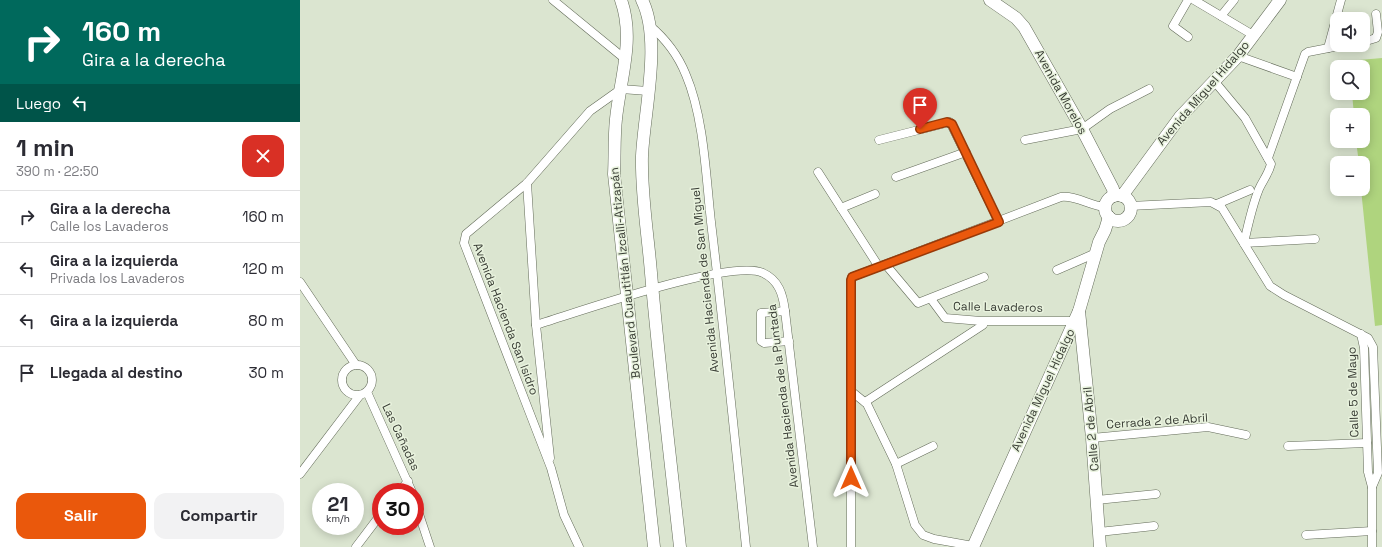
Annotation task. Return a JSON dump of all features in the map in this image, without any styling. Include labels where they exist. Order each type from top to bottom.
[{"type":"main road","name":"Boulevard Cuautitlán Izcalli-Atizapán","points":[[621,0],[626,14],[628,34],[616,119],[614,174],[654,547]]},
{"type":"main road","points":[[642,0],[649,25],[651,58],[642,156],[643,175],[653,290],[680,547]]},
{"type":"main road","name":"Avenida Morelos","points":[[990,0],[1016,18],[1024,26],[1082,129],[1113,189],[1124,197]]},
{"type":"main road","name":"Avenida Miguel Hidalgo","points":[[1124,197],[1180,116],[1215,82],[1238,56],[1280,0]]},
{"type":"main road","points":[[1124,197],[1130,213],[1125,219],[1110,215],[1108,200],[1124,197]]},
{"type":"main road","name":"Avenida Miguel Hidalgo","points":[[973,547],[1076,323],[1099,242],[1110,215]]},
{"type":"main road","name":"Calle 2 de Abril","points":[[1076,323],[1092,438],[1100,547]]},
{"type":"street","points":[[553,0],[625,59]]},
{"type":"street","points":[[1188,0],[1173,26],[1188,37]]},
{"type":"street","points":[[1194,0],[1253,35]]},
{"type":"street","points":[[1221,16],[1234,0]]},
{"type":"street","points":[[1268,158],[1306,52],[1328,48],[1341,0]]},
{"type":"street","points":[[1370,40],[1376,38],[1378,32],[1376,14]]},
{"type":"street","name":"Avenida Hacienda de San Miguel","points":[[649,25],[662,36],[676,55],[687,76],[700,131],[717,273],[746,547]]},
{"type":"street","points":[[1238,56],[1297,77]]},
{"type":"street","points":[[1215,82],[1245,118],[1271,164],[1267,178],[1260,188],[1244,243]]},
{"type":"street","points":[[621,89],[648,91]]},
{"type":"street","name":"Avenida Hacienda San Isidro","points":[[579,547],[564,515],[551,468],[464,243],[466,234],[527,183],[590,111],[621,89]]},
{"type":"street","points":[[1025,140],[1082,129],[1110,109],[1149,89]]},
{"type":"street","points":[[879,140],[950,122],[999,222]]},
{"type":"street","points":[[896,177],[966,152]]},
{"type":"street","points":[[818,172],[841,208],[883,266],[918,303],[984,277]]},
{"type":"street","points":[[527,183],[536,325],[551,468]]},
{"type":"street","points":[[1217,204],[1250,190]]},
{"type":"street","points":[[841,208],[875,194]]},
{"type":"street","points":[[851,547],[851,280],[855,275],[883,266],[1066,197],[1097,206],[1110,215]]},
{"type":"street","points":[[1124,197],[1211,202],[1217,204],[1222,208],[1270,286],[1361,334]]},
{"type":"street","points":[[1244,243],[1315,238]]},
{"type":"street","points":[[1057,270],[1096,253]]},
{"type":"street","name":"Avenida Hacienda de la Puntada","points":[[536,325],[627,297],[717,273],[745,270],[763,273],[772,279],[779,287],[783,295],[786,311],[813,547]]},
{"type":"street","points":[[300,282],[356,365],[367,369],[372,375],[371,386],[363,393],[300,474]]},
{"type":"street","name":"Calle Lavaderos","points":[[931,299],[945,318],[981,321],[1076,323]]},
{"type":"street","points":[[786,311],[761,313],[761,341],[764,343],[789,341]]},
{"type":"street","points":[[865,402],[983,325]]},
{"type":"street","name":"Calle 5 de Mayo","points":[[1361,334],[1368,338],[1373,347],[1376,395],[1379,412],[1378,473],[1372,486]]},
{"type":"street","name":"Calle 5 de Mayo","points":[[1361,334],[1364,348],[1368,472],[1372,486],[1372,547]]},
{"type":"street","points":[[356,365],[347,370],[343,376],[343,383],[349,392],[363,393]]},
{"type":"street","points":[[851,392],[865,402],[896,464],[915,525],[923,535],[934,539],[973,547]]},
{"type":"street","name":"Las Cañadas","points":[[363,393],[408,481]]},
{"type":"street","points":[[1366,395],[1376,395]]},
{"type":"street","name":"Cerrada 2 de Abril","points":[[1092,438],[1208,427],[1246,436]]},
{"type":"street","points":[[1288,446],[1367,444]]},
{"type":"street","points":[[896,464],[933,446]]},
{"type":"street","points":[[1097,500],[1156,494]]},
{"type":"street","points":[[356,547],[372,526]]},
{"type":"street","points":[[1099,532],[1154,526]]},
{"type":"street","points":[[424,529],[430,547]]},
{"type":"street","points":[[1306,535],[1372,531]]},
{"type":"building","points":[[1382,58],[1382,325],[1375,326],[1362,196],[1370,196],[1370,156],[1358,156],[1357,148],[1370,148],[1370,108],[1353,108],[1353,100],[1370,100],[1370,60],[1359,60]]},
{"type":"route","points":[[851,478],[852,277],[999,222],[952,124],[947,122],[920,129]]}]
